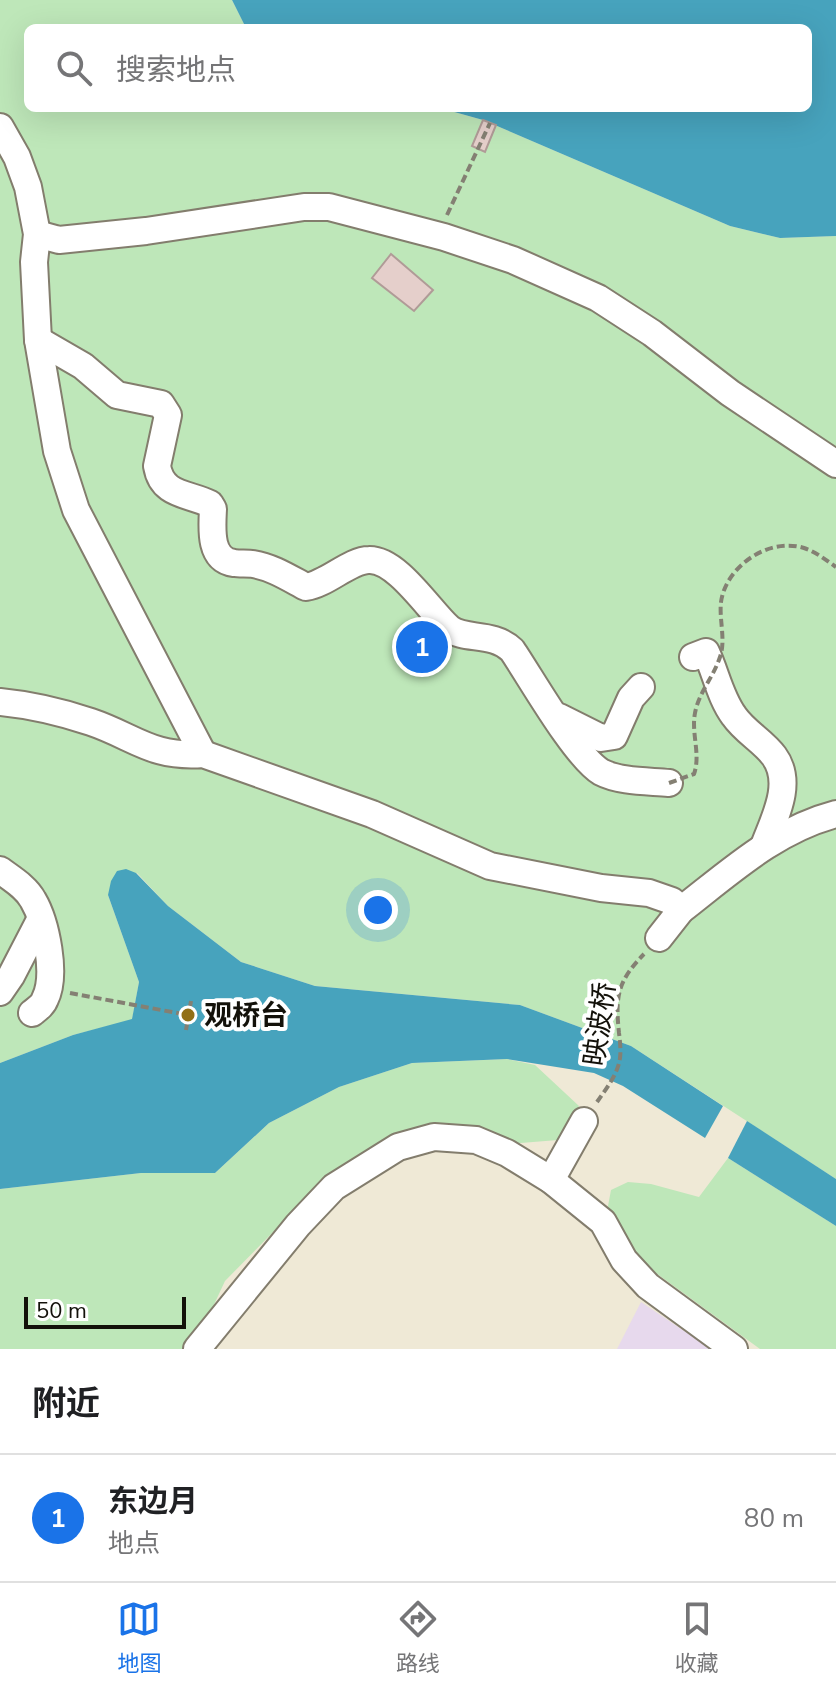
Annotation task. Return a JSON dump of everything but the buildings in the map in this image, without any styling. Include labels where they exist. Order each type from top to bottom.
[{"type":"street","points":[[0,127],[17,157],[28,187],[37,234],[34,262],[38,340],[57,451],[76,510],[203,754]]},
{"type":"street","points":[[37,234],[59,240],[146,231],[304,207],[329,207],[438,235],[513,260],[598,298],[652,333],[730,393],[836,464]]},
{"type":"street","points":[[38,340],[83,366],[117,395],[161,404],[166,408],[168,422],[157,466],[158,474],[171,490],[210,504],[213,509],[214,544],[223,560],[271,569],[306,587],[321,583],[362,561],[377,561],[397,573],[451,630],[505,643],[585,756],[601,771],[615,777],[669,783]]},
{"type":"street","points":[[693,657],[706,652],[721,693],[734,716],[775,757],[780,767],[783,788],[764,846]]},
{"type":"street","points":[[556,716],[601,738],[614,736],[631,698],[641,687]]},
{"type":"street","points":[[0,702],[37,706],[94,723],[163,753],[182,756],[203,754],[372,814],[490,866],[601,888],[649,893],[672,901],[681,910]]},
{"type":"street","points":[[659,938],[681,910],[764,846],[798,826],[836,814]]},
{"type":"street","points":[[0,870],[34,901],[50,954],[45,1000],[32,1013]]},
{"type":"street","points":[[0,992],[40,920]]},
{"type":"street","points":[[551,1180],[584,1121]]},
{"type":"street","points":[[197,1349],[298,1225],[334,1187],[398,1147],[434,1137],[476,1140],[507,1153],[551,1180],[603,1222],[624,1260],[648,1286],[734,1349]]},
{"type":"path","points":[[438,235],[490,123]]},
{"type":"path","points":[[669,783],[694,774],[698,762],[694,717],[699,695],[720,657],[721,600],[727,580],[744,562],[761,551],[787,546],[802,547],[836,567]]},
{"type":"path","name":"映波桥","points":[[584,1121],[613,1078],[620,1058],[619,987],[627,971],[659,938]]},
{"type":"path","points":[[99,999],[188,1015]]},
{"type":"path","points":[[186,1030],[191,1001]]},
{"type":"shaded area","points":[[641,1302],[711,1349],[617,1349]]},
{"type":"green space","points":[[0,0],[232,0],[244,24],[24,24],[24,112],[454,112],[483,120],[730,226],[780,238],[836,236],[836,1179],[631,1046],[520,1005],[315,986],[241,962],[168,906],[137,873],[108,895],[139,982],[132,1020],[73,1035],[0,1063]]},
{"type":"green space","points":[[507,1059],[535,1065],[579,1106],[571,1129],[558,1140],[421,1151],[278,1227],[225,1281],[204,1326],[213,1349],[0,1349],[0,1189],[141,1173],[215,1173],[269,1123],[339,1087],[412,1063]]},
{"type":"green space","points":[[728,1158],[836,1226],[836,1349],[760,1349],[649,1268],[612,1227],[608,1206],[611,1190],[628,1182],[651,1184],[699,1197]]},
{"type":"water","points":[[232,0],[836,0],[836,236],[780,238],[730,226],[483,120],[454,112],[812,112],[812,24],[244,24]]},
{"type":"water","points":[[126,869],[136,873],[168,906],[241,962],[315,986],[520,1005],[631,1046],[723,1106],[705,1138],[623,1086],[594,1073],[507,1059],[412,1063],[339,1087],[269,1123],[215,1173],[141,1173],[0,1189],[0,1063],[73,1035],[132,1019],[139,982],[108,895],[117,871]]},
{"type":"water","points":[[747,1121],[836,1179],[836,1226],[728,1158]]},
{"type":"place","name":"东边月","points":[[422,647]]},
{"type":"place","name":"观桥台","points":[[188,1015]]}]
